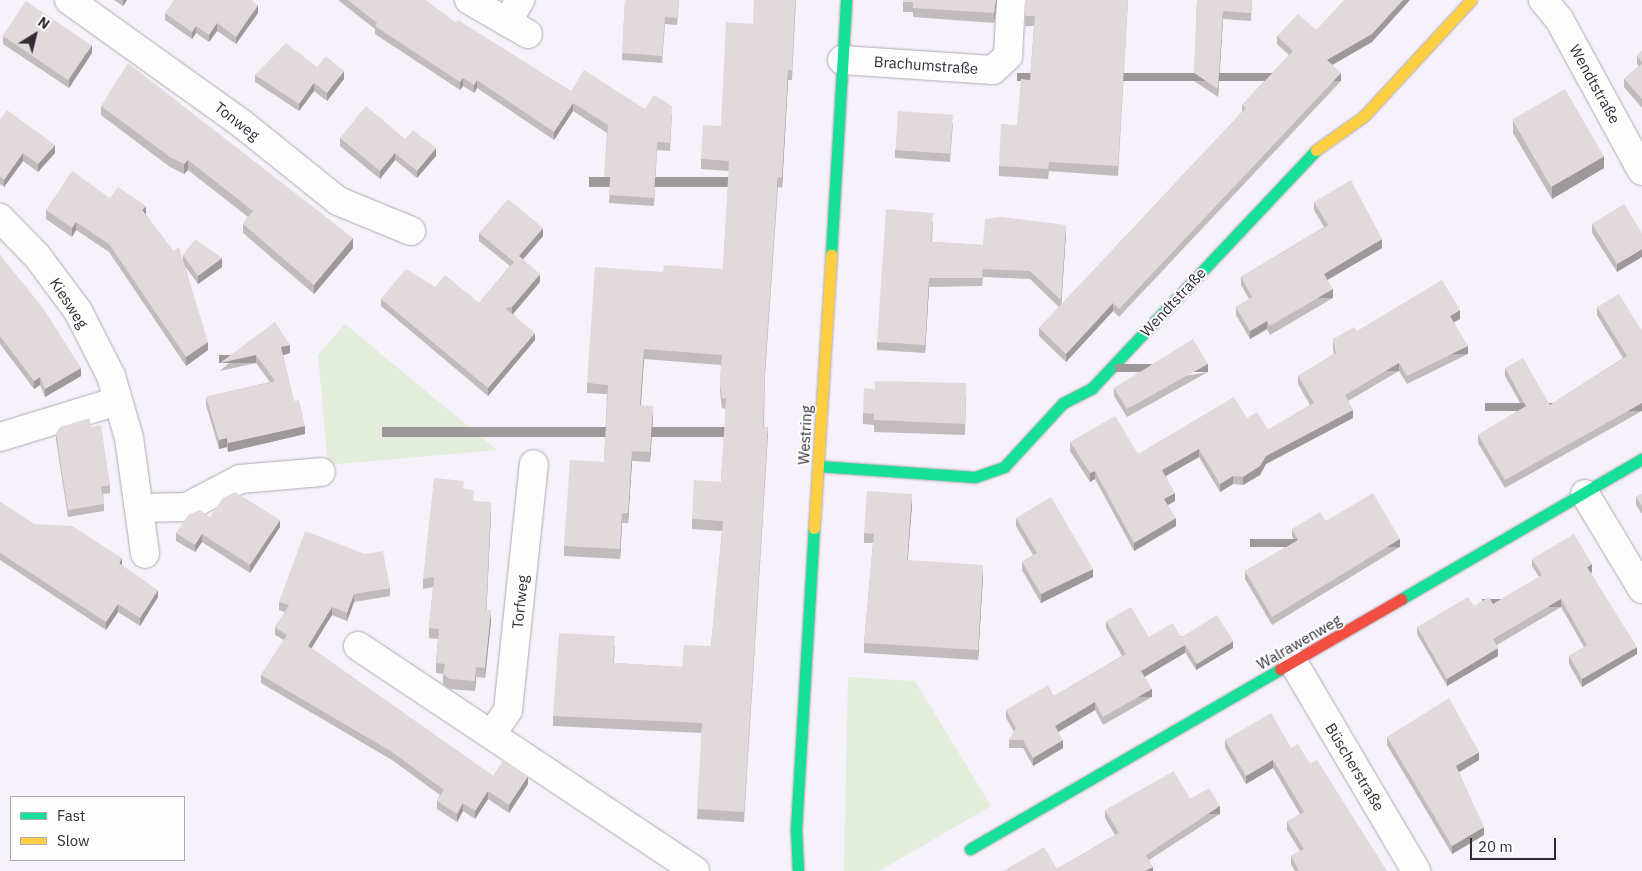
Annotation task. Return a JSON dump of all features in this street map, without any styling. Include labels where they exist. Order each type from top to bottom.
[{"type":"street","name":"Tonweg","points":[[69,0],[241,123],[338,201],[411,231]]},
{"type":"street","points":[[469,0],[518,19]]},
{"type":"street","name":"Westring","points":[[798,871],[796,829],[846,0]]},
{"type":"street","name":"Brachumstraße","points":[[842,60],[993,70],[1008,56],[1011,0]]},
{"type":"street","name":"Wendtstraße","points":[[818,466],[975,476],[1004,467],[1063,403],[1092,388],[1327,138],[1364,116],[1471,0]]},
{"type":"street","name":"Wendtstraße","points":[[1543,0],[1559,19],[1642,171]]},
{"type":"street","name":"Kiesweg","points":[[0,218],[38,256],[78,311],[118,401],[142,508],[145,554]]},
{"type":"street","points":[[0,437],[118,401]]},
{"type":"street","name":"Walrawenweg","points":[[970,849],[1585,494],[1642,459]]},
{"type":"street","name":"Torfweg","points":[[492,734],[508,710],[534,464]]},
{"type":"street","points":[[142,508],[187,507],[240,479],[321,472]]},
{"type":"street","points":[[1585,494],[1642,589]]},
{"type":"street","points":[[358,646],[695,871]]},
{"type":"street","name":"Büscherstraße","points":[[1293,662],[1416,871]]},
{"type":"green space","points":[[345,324],[497,450],[328,465],[318,355]]},
{"type":"green space","points":[[848,677],[915,681],[991,806],[879,871],[844,871]]},
{"type":"building","points":[[174,0],[251,0],[258,5],[236,37],[217,23],[209,35],[196,26],[192,32],[165,13]]},
{"type":"building","points":[[348,0],[425,0],[456,23],[458,20],[571,91],[584,70],[645,109],[654,95],[672,106],[670,143],[657,142],[654,198],[609,195],[610,177],[604,177],[608,125],[573,103],[554,132],[477,80],[474,85],[463,78],[460,82],[375,26],[377,23]]},
{"type":"building","points":[[625,0],[679,0],[677,18],[665,17],[662,56],[622,53]]},
{"type":"building","points":[[754,0],[795,0],[792,70],[788,70],[782,178],[778,177],[765,366],[763,427],[768,427],[744,812],[697,809],[702,723],[553,716],[559,633],[615,636],[613,663],[682,667],[684,645],[711,646],[723,521],[692,519],[694,480],[721,482],[726,399],[722,398],[720,382],[722,355],[644,349],[640,405],[653,406],[650,452],[632,451],[628,513],[622,513],[620,549],[564,546],[570,460],[604,462],[608,385],[587,383],[595,267],[663,272],[664,265],[723,269],[729,161],[701,159],[703,125],[721,126],[726,22],[753,24]]},
{"type":"building","points":[[903,0],[996,0],[994,13],[913,8],[913,2],[903,2]]},
{"type":"building","points":[[1025,0],[1128,0],[1118,166],[1049,162],[1048,169],[999,166],[1001,124],[1017,125],[1021,79],[1030,80],[1035,16],[1025,16]]},
{"type":"building","points":[[1197,0],[1252,0],[1251,13],[1223,11],[1218,89],[1194,73]]},
{"type":"building","points":[[1344,0],[1403,0],[1372,34],[1327,60],[1341,73],[1119,309],[1113,303],[1066,354],[1039,328],[1246,108],[1242,105],[1293,51],[1277,36],[1298,14],[1316,30]]},
{"type":"building","points":[[26,1],[91,45],[68,80],[3,36]]},
{"type":"building","points":[[286,43],[317,67],[326,56],[344,71],[327,93],[314,83],[299,104],[255,75]]},
{"type":"building","points":[[1642,51],[1642,62],[1637,56]]},
{"type":"building","points":[[128,63],[353,238],[314,285],[243,224],[253,211],[188,160],[184,164],[170,157],[101,106]]},
{"type":"building","points":[[1642,64],[1642,99],[1624,79]]},
{"type":"building","points":[[1565,89],[1604,157],[1551,187],[1512,120]]},
{"type":"building","points":[[366,106],[405,139],[413,130],[436,148],[417,171],[395,153],[380,171],[340,138]]},
{"type":"building","points":[[7,110],[55,145],[38,164],[23,153],[4,180],[0,176],[0,120]]},
{"type":"building","points":[[898,111],[953,115],[950,154],[895,150]]},
{"type":"building","points":[[72,171],[110,198],[118,187],[146,206],[142,210],[173,251],[179,247],[208,342],[186,357],[109,244],[76,222],[72,228],[46,210]]},
{"type":"building","points":[[1351,180],[1382,239],[1324,274],[1333,289],[1270,326],[1267,321],[1250,331],[1236,307],[1252,297],[1241,277],[1328,225],[1314,202]]},
{"type":"building","points":[[508,199],[543,228],[519,256],[540,274],[512,307],[505,308],[535,333],[488,388],[381,299],[406,269],[435,287],[445,275],[479,303],[514,262],[479,233]]},
{"type":"building","points":[[1624,204],[1642,233],[1642,249],[1617,264],[1592,224]]},
{"type":"building","points":[[886,209],[933,213],[931,242],[983,245],[985,219],[1001,217],[1066,225],[1061,300],[1030,271],[983,269],[982,278],[929,278],[925,345],[877,342]]},
{"type":"building","points":[[195,239],[222,258],[198,276],[183,255]]},
{"type":"building","points":[[0,255],[43,308],[81,368],[45,389],[40,377],[34,381],[0,336]]},
{"type":"building","points":[[1442,280],[1460,310],[1450,316],[1468,346],[1407,376],[1399,363],[1345,395],[1353,410],[1266,456],[1260,466],[1243,477],[1233,476],[1220,484],[1199,449],[1162,470],[1175,493],[1164,499],[1176,518],[1134,543],[1095,471],[1090,473],[1070,442],[1115,416],[1138,454],[1234,397],[1247,418],[1257,412],[1268,430],[1314,403],[1298,376],[1336,353],[1333,339],[1354,327],[1357,331]]},
{"type":"building","points":[[1619,294],[1642,331],[1642,403],[1505,480],[1478,435],[1526,406],[1505,368],[1523,358],[1550,405],[1627,356],[1597,307]]},
{"type":"building","points":[[275,322],[290,345],[281,347],[294,401],[299,400],[305,426],[228,443],[227,438],[219,440],[206,397],[275,381],[256,355],[220,363]]},
{"type":"building","points":[[1193,339],[1208,364],[1127,409],[1114,388]]},
{"type":"building","points":[[875,381],[966,383],[965,424],[874,420],[874,414],[863,413],[864,388],[875,389]]},
{"type":"building","points":[[90,418],[91,427],[101,425],[110,485],[101,487],[104,504],[68,510],[56,433],[60,427]]},
{"type":"building","points":[[434,478],[464,481],[463,489],[474,490],[473,501],[491,502],[486,610],[491,610],[485,668],[476,667],[475,681],[450,679],[443,674],[445,664],[436,663],[439,629],[429,628],[434,577],[423,579]]},
{"type":"building","points":[[867,491],[912,494],[907,560],[983,565],[978,650],[864,643],[874,534],[864,533]]},
{"type":"building","points":[[235,492],[280,520],[250,565],[202,534],[195,545],[176,533],[188,515],[200,510],[210,517],[223,498]]},
{"type":"building","points":[[1373,493],[1400,539],[1272,617],[1245,571],[1298,540],[1292,529],[1320,512],[1326,521]]},
{"type":"building","points":[[1642,494],[1642,506],[1636,497]]},
{"type":"building","points":[[1051,497],[1093,569],[1041,594],[1022,562],[1037,553],[1016,518]]},
{"type":"building","points":[[0,502],[34,524],[72,526],[122,558],[119,563],[158,590],[140,618],[118,604],[106,622],[0,553]]},
{"type":"building","points":[[305,531],[365,554],[383,551],[390,588],[354,594],[347,613],[332,607],[308,646],[493,776],[503,760],[528,776],[509,805],[488,791],[475,811],[463,803],[457,814],[437,801],[444,790],[392,752],[261,675],[287,635],[275,627],[289,605],[279,602]]},
{"type":"building","points":[[1574,534],[1592,564],[1587,567],[1637,647],[1582,679],[1569,656],[1587,645],[1561,599],[1493,639],[1498,648],[1447,679],[1417,627],[1468,597],[1474,606],[1489,597],[1493,604],[1542,575],[1532,559]]},
{"type":"building","points":[[1131,607],[1149,637],[1173,623],[1185,645],[1141,671],[1152,689],[1103,717],[1095,702],[1055,726],[1063,740],[1033,758],[1023,740],[1009,740],[1016,728],[1006,710],[1048,685],[1054,696],[1126,654],[1106,621]]},
{"type":"building","points":[[1217,615],[1233,641],[1197,664],[1181,638]]},
{"type":"building","points":[[1449,698],[1479,752],[1456,766],[1484,827],[1452,846],[1387,737]]},
{"type":"building","points":[[1271,713],[1291,748],[1298,744],[1310,764],[1317,760],[1387,871],[1299,871],[1291,856],[1304,849],[1287,822],[1304,812],[1273,760],[1246,776],[1225,740]]},
{"type":"building","points":[[1174,771],[1190,799],[1209,788],[1220,806],[1146,855],[1153,867],[1145,871],[1003,871],[1044,847],[1057,869],[1119,833],[1105,810]]},
{"type":"traffic: fast","points":[[831,255],[846,0]]},
{"type":"traffic: fast","points":[[818,466],[975,477],[1004,467],[1063,403],[1092,388],[1316,150]]},
{"type":"traffic: fast","points":[[1401,599],[1642,459]]},
{"type":"traffic: fast","points":[[798,871],[796,829],[814,528]]},
{"type":"traffic: fast","points":[[970,849],[1280,669]]},
{"type":"traffic: slow","points":[[1316,150],[1364,116],[1471,0]]},
{"type":"traffic: slow","points":[[814,528],[831,255]]},
{"type":"traffic: jam","points":[[1280,669],[1401,599]]}]
